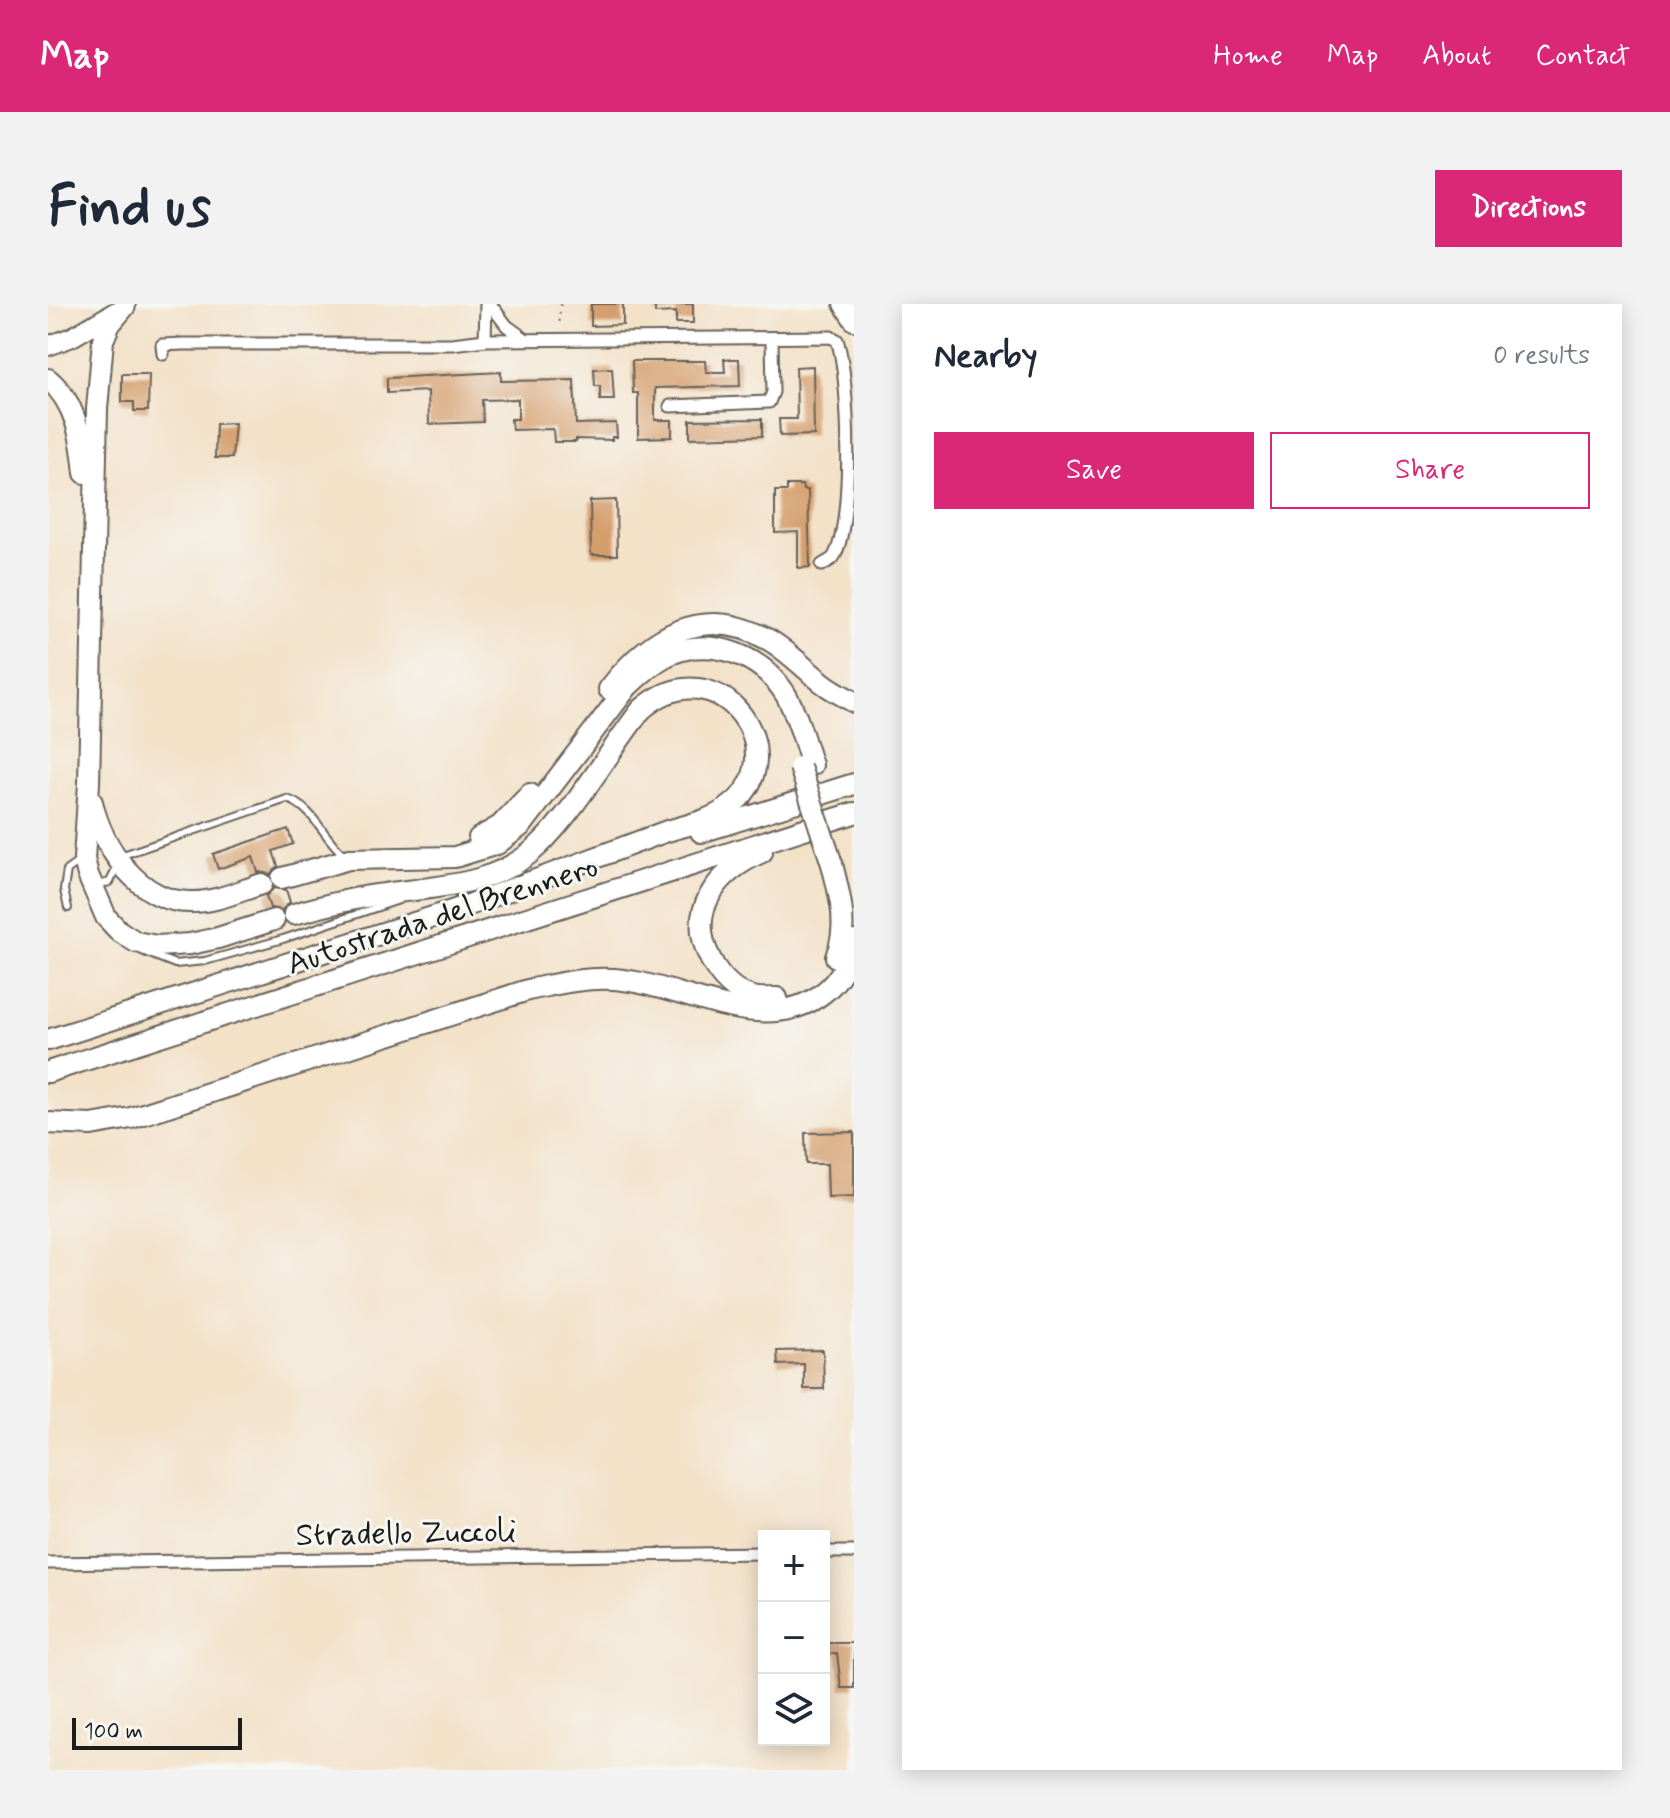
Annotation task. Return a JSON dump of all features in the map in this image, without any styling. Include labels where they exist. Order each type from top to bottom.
[{"type":"highway","points":[[97,409],[103,340],[110,324],[126,305]]},
{"type":"highway","points":[[95,314],[97,409],[89,783],[84,859],[106,917],[119,931],[136,942],[157,946],[218,938],[360,898],[485,877],[504,869],[536,848],[641,710],[653,699],[678,689],[702,689],[729,701],[743,715],[753,737],[756,758],[750,780],[741,796],[726,809],[704,820],[450,912]]},
{"type":"highway","points":[[48,379],[63,396],[82,444],[92,566]]},
{"type":"highway","points":[[413,856],[449,850],[500,826],[543,779],[622,673],[646,648],[672,632],[705,624],[722,624],[753,632],[771,641],[827,687],[854,702]]},
{"type":"highway","points":[[282,878],[349,859],[455,857],[479,852],[510,836],[556,784],[628,686],[648,667],[671,654],[697,647],[719,648],[745,656],[768,672],[791,705],[806,766],[854,906]]},
{"type":"highway","points":[[426,888],[501,855],[520,843],[544,819],[645,684],[675,664],[689,660],[719,660],[744,668],[780,708],[806,766]]},
{"type":"highway","points":[[89,783],[97,820],[108,845],[137,880],[151,891],[177,901],[206,901],[262,884]]},
{"type":"highway","name":"Autostrada del Brennero","points":[[48,1040],[854,784]]},
{"type":"highway","points":[[837,863],[844,915],[842,942],[831,968],[809,989],[784,998],[752,997],[718,975],[702,944],[701,925],[703,909],[717,884],[749,858],[854,813]]},
{"type":"highway","name":"Autostrada del Brennero","points":[[48,1072],[854,813]]},
{"type":"highway","points":[[48,1123],[91,1125],[131,1118],[528,990],[572,981],[615,979],[745,1010],[795,1009],[813,1001],[835,981],[850,958],[854,941]]},
{"type":"main road","points":[[843,304],[854,321]]},
{"type":"main road","points":[[48,346],[72,337],[95,314],[126,305]]},
{"type":"street","points":[[488,304],[507,326],[525,339]]},
{"type":"street","points":[[485,340],[488,304]]},
{"type":"street","points":[[163,354],[162,345],[183,344],[437,344],[525,339],[831,337],[837,340],[843,358],[852,464],[843,537],[833,558],[822,565]]},
{"type":"street","points":[[670,406],[769,402],[773,392],[772,339]]},
{"type":"street","points":[[830,1552],[854,1552]]},
{"type":"street","name":"Stradello Zuccoli","points":[[48,1563],[758,1553]]},
{"type":"lane","points":[[91,883],[103,885],[110,882],[119,858],[169,837],[287,799],[305,809],[328,840],[349,859]]},
{"type":"lane","points":[[68,908],[64,890],[67,870],[84,859]]},
{"type":"lane","points":[[119,931],[138,949],[157,959],[190,964],[273,942],[391,904],[426,888]]},
{"type":"path","points":[[561,304],[559,319],[567,340]]},
{"type":"building","points":[[591,304],[623,304],[623,325],[591,326]]},
{"type":"building","points":[[655,304],[693,304],[693,323],[676,323],[676,312],[655,313]]},
{"type":"building","points":[[724,359],[739,359],[740,386],[655,388],[655,420],[672,420],[672,437],[638,438],[638,393],[633,393],[632,361],[705,361],[706,372],[725,372]]},
{"type":"building","points":[[813,366],[814,435],[780,436],[779,419],[797,419],[796,367]]},
{"type":"building","points":[[612,368],[614,400],[600,400],[600,386],[595,386],[594,369]]},
{"type":"building","points":[[501,372],[501,381],[574,380],[576,424],[616,423],[617,437],[612,437],[612,440],[554,442],[553,429],[512,430],[511,419],[518,419],[518,399],[482,400],[483,422],[429,424],[428,391],[387,393],[387,378]]},
{"type":"building","points":[[122,374],[149,374],[148,411],[134,411],[134,402],[122,402]]},
{"type":"building","points":[[762,419],[762,436],[690,438],[690,420]]},
{"type":"building","points":[[235,423],[232,458],[215,458],[216,424]]},
{"type":"building","points":[[787,485],[802,485],[803,490],[808,490],[810,567],[798,568],[798,532],[775,533],[775,491],[787,491]]},
{"type":"building","points":[[616,500],[617,555],[591,555],[590,501]]},
{"type":"building","points":[[288,829],[293,844],[273,851],[278,866],[270,874],[258,872],[253,857],[218,869],[213,854]]},
{"type":"building","points":[[274,888],[286,890],[290,902],[282,910],[270,908],[266,896]]},
{"type":"building","points":[[854,1132],[854,1197],[828,1198],[827,1164],[806,1164],[805,1133]]},
{"type":"building","points":[[823,1350],[824,1389],[804,1389],[804,1364],[778,1365],[777,1351]]},
{"type":"building","points":[[830,1643],[854,1643],[854,1688],[841,1688],[837,1653],[830,1654]]}]
